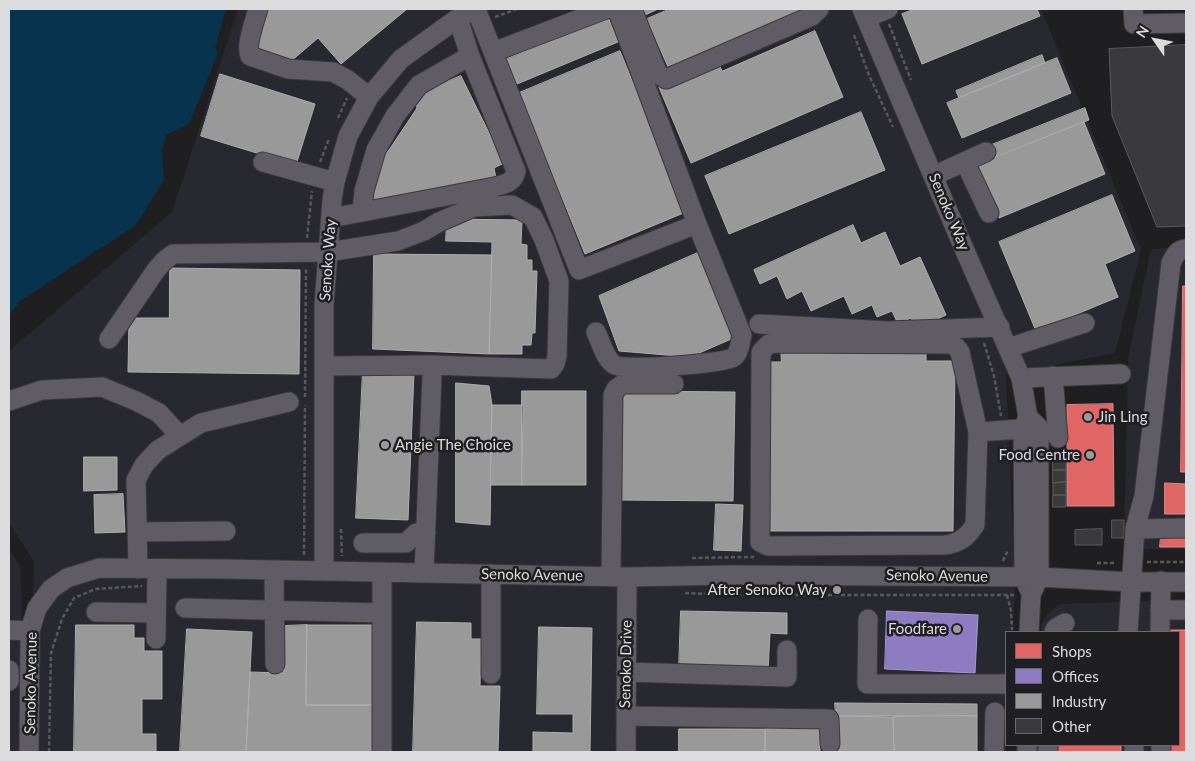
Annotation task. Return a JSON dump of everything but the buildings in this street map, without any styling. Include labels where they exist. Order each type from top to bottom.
[{"type":"street","points":[[258,9],[248,52],[250,56],[288,69],[333,72],[348,80],[368,97]]},
{"type":"street","points":[[476,9],[579,270],[697,224]]},
{"type":"street","name":"Senoko Way","points":[[324,571],[324,305],[335,182],[348,136],[368,97],[401,59],[458,18],[476,9]]},
{"type":"street","points":[[493,52],[606,9]]},
{"type":"street","points":[[596,332],[608,360],[613,365],[620,367],[671,366],[726,361],[736,356],[740,348],[742,335],[697,224],[617,9]]},
{"type":"street","points":[[632,9],[658,74],[666,79],[812,16],[819,9]]},
{"type":"street","points":[[864,13],[888,9]]},
{"type":"street","name":"Senoko Way","points":[[864,13],[1021,378],[1030,425],[1032,583],[1029,631]]},
{"type":"street","points":[[1133,17],[1186,23]]},
{"type":"street","points":[[331,218],[508,184],[515,176],[516,171],[511,156],[470,56],[458,18]]},
{"type":"street","points":[[362,212],[364,191],[376,150],[395,116],[419,85],[470,56]]},
{"type":"street","points":[[933,176],[986,152]]},
{"type":"street","points":[[263,162],[335,182]]},
{"type":"street","points":[[965,162],[989,213]]},
{"type":"street","points":[[109,339],[156,270],[172,254],[328,252],[398,241],[474,207],[512,205],[533,217],[544,240],[559,281],[557,356],[551,370],[430,366],[325,366]]},
{"type":"street","points":[[1128,628],[1135,529],[1144,496],[1171,263],[1175,254],[1180,250],[1186,249]]},
{"type":"street","points":[[1008,348],[1085,323]]},
{"type":"street","points":[[758,324],[888,331],[1000,327]]},
{"type":"street","points":[[769,344],[951,344],[960,352],[978,432],[974,525],[962,541],[945,545],[768,546],[760,542],[761,352],[769,344]]},
{"type":"street","points":[[1021,378],[1121,374]]},
{"type":"street","points":[[424,572],[432,376]]},
{"type":"street","points":[[1053,376],[1058,438]]},
{"type":"street","name":"Senoko Drive","points":[[626,752],[626,672],[619,576],[613,395],[616,389],[623,384],[674,384]]},
{"type":"street","points":[[9,401],[42,390],[102,388],[136,401],[159,413],[180,436]]},
{"type":"street","points":[[138,569],[136,480],[144,465],[158,450],[201,423],[289,402]]},
{"type":"street","points":[[978,432],[1004,432],[1030,425]]},
{"type":"street","points":[[1135,529],[1186,528]]},
{"type":"street","points":[[137,532],[226,531]]},
{"type":"street","points":[[363,543],[406,543],[416,533],[426,533]]},
{"type":"street","name":"Senoko Avenue","points":[[30,752],[30,631],[37,608],[51,589],[67,578],[99,568],[619,576],[731,575],[1032,583],[1186,582]]},
{"type":"street","points":[[156,639],[157,569]]},
{"type":"street","points":[[274,570],[275,664]]},
{"type":"street","points":[[382,572],[382,752]]},
{"type":"street","points":[[491,574],[491,674]]},
{"type":"street","points":[[1160,631],[1161,581]]},
{"type":"street","points":[[185,608],[382,613]]},
{"type":"street","points":[[1160,610],[1186,610]]},
{"type":"street","points":[[96,612],[156,614]]},
{"type":"street","points":[[868,619],[867,684],[1005,684]]},
{"type":"street","points":[[9,630],[30,631]]},
{"type":"street","points":[[626,672],[787,677],[787,650]]},
{"type":"street","points":[[9,670],[9,681]]},
{"type":"street","points":[[994,752],[995,712]]},
{"type":"street","points":[[626,716],[829,719],[830,744]]},
{"type":"path","points":[[854,34],[869,75],[894,129]]},
{"type":"path","points":[[980,328],[994,376],[1004,432],[1006,459]]},
{"type":"path","points":[[1002,563],[1010,546]]},
{"type":"path","points":[[679,593],[735,595],[1006,595],[1032,583]]},
{"type":"path","points":[[1006,595],[1011,611],[1012,631]]},
{"type":"shaded area","points":[[238,9],[1041,9],[1141,250],[1115,353],[1006,375],[1015,589],[1013,631],[1005,631],[1006,752],[28,752],[34,562],[9,522],[9,351],[172,212]]},
{"type":"shaded area","points":[[1186,247],[1186,549],[1124,549],[1128,358],[1151,249]]},
{"type":"shaded area","points":[[9,548],[21,568],[23,752],[9,752]]},
{"type":"shaded area","points":[[1186,601],[1186,752],[1040,752],[1040,746],[1180,746],[1180,631],[1041,631],[1041,624],[1046,616],[1059,604]]},
{"type":"water","points":[[9,9],[226,9],[215,48],[218,53],[189,124],[166,135],[162,153],[164,180],[136,225],[20,301],[9,316]]},
{"type":"place","name":"Jin Ling","points":[[1088,417]]},
{"type":"place","name":"Angie The Choice","points":[[385,445]]},
{"type":"place","name":"Food Centre","points":[[1090,455]]},
{"type":"place","name":"After Senoko Way","points":[[837,590]]},
{"type":"place","name":"Foodfare","points":[[957,629]]}]
